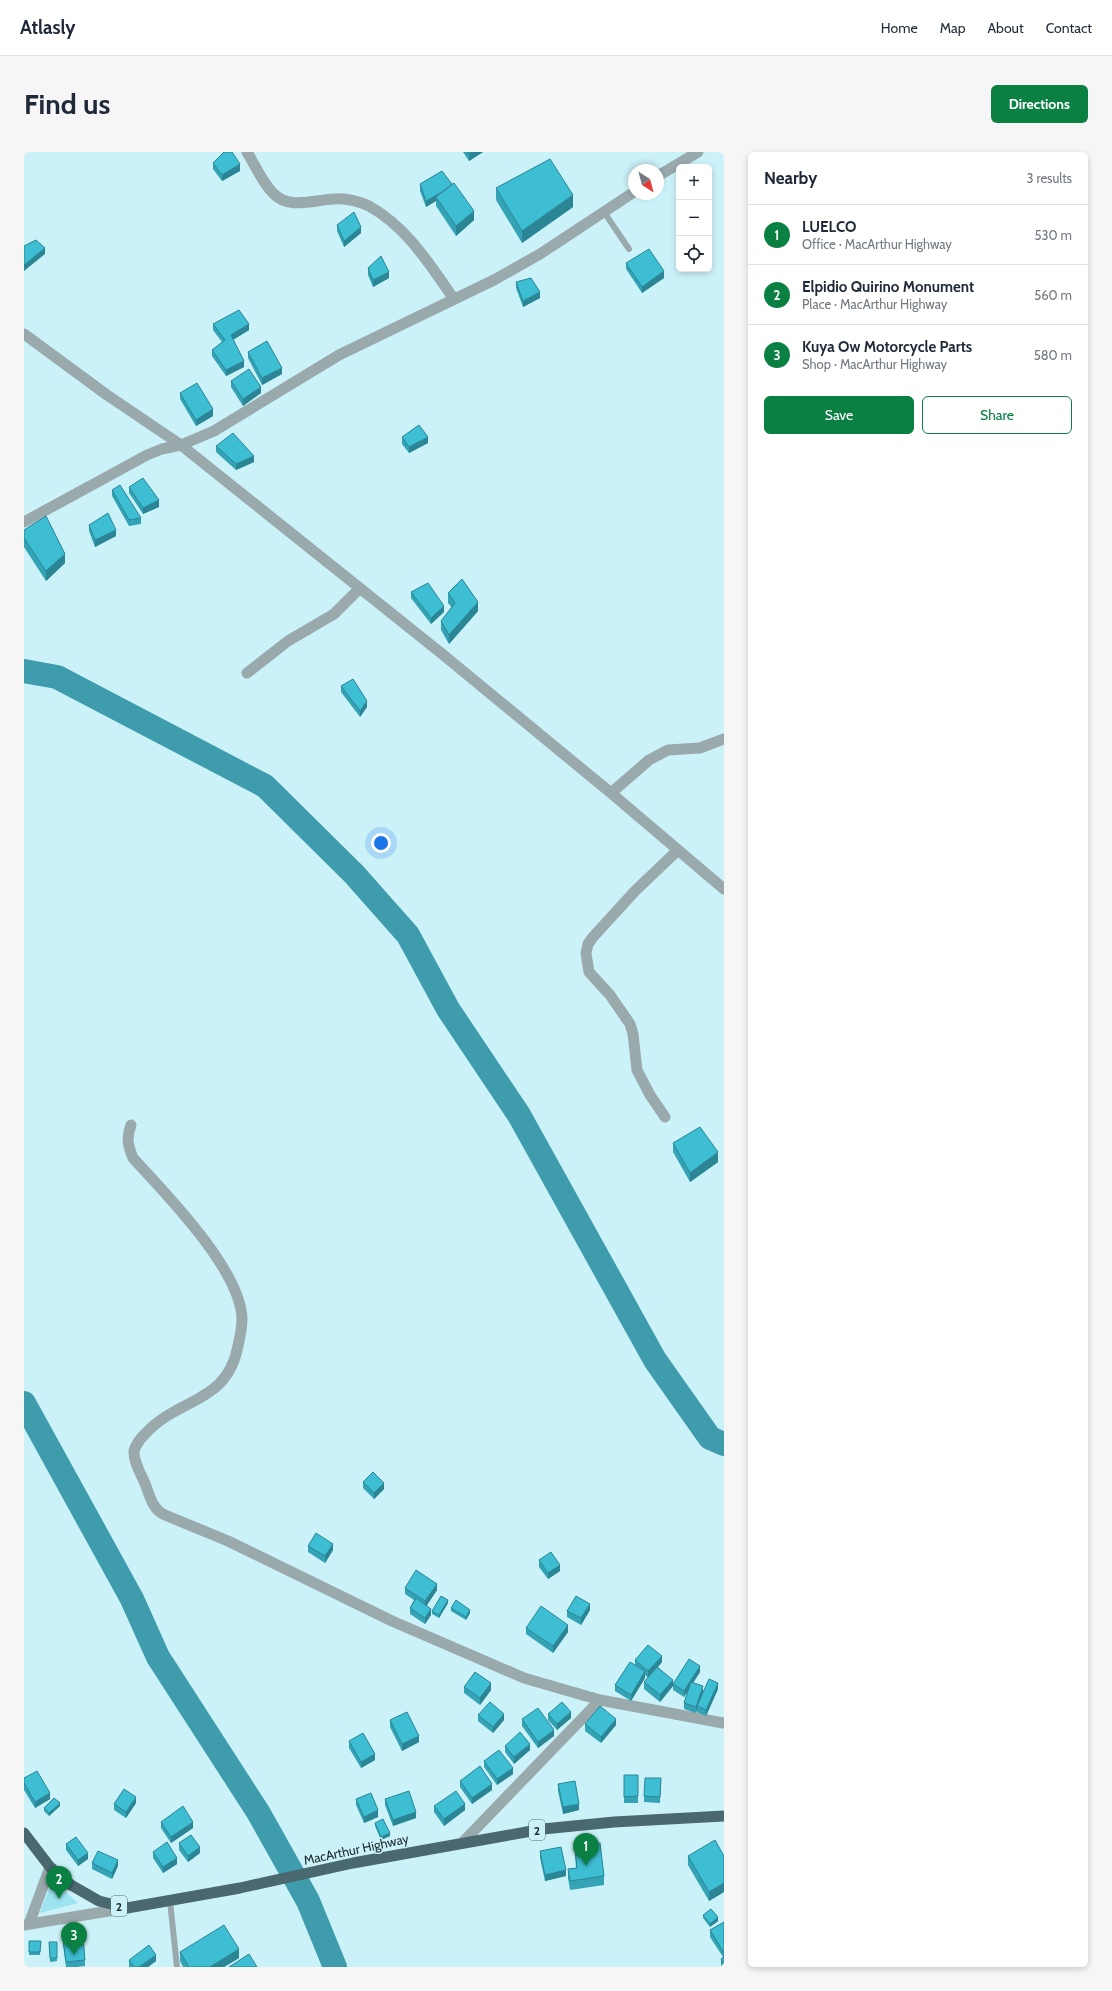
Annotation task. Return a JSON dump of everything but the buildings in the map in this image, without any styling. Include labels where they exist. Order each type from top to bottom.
[{"type":"highway","name":"MacArthur Highway","points":[[24,1833],[50,1867],[84,1894],[99,1902],[127,1908],[240,1888],[353,1863],[543,1829],[614,1822],[724,1816]]},
{"type":"street","points":[[247,152],[266,185],[273,194],[287,202],[311,202],[334,198],[353,200],[369,207],[395,225],[418,249],[454,299]]},
{"type":"street","points":[[664,172],[698,152]]},
{"type":"street","points":[[24,522],[147,455],[162,449],[181,445],[214,432],[339,355],[494,280],[540,254],[628,196]]},
{"type":"street","points":[[24,334],[107,395],[181,445],[360,588],[611,793],[724,889]]},
{"type":"street","points":[[247,673],[288,641],[334,614],[360,588]]},
{"type":"street","points":[[611,793],[649,760],[668,750],[700,748],[724,739]]},
{"type":"street","points":[[665,1117],[650,1095],[637,1070],[633,1034],[630,1024],[610,995],[589,972],[586,952],[588,944],[593,936],[635,891],[678,850]]},
{"type":"street","points":[[130,1125],[127,1134],[128,1145],[133,1158],[208,1246],[232,1283],[238,1297],[242,1317],[242,1330],[235,1362],[227,1376],[204,1396],[175,1411],[150,1428],[138,1441],[134,1453],[156,1510],[235,1544],[392,1621],[524,1678],[600,1700],[723,1723]]},
{"type":"street","points":[[462,1843],[600,1700]]},
{"type":"street","points":[[27,1925],[50,1867]]},
{"type":"street","points":[[27,1925],[127,1908]]},
{"type":"lane","points":[[604,212],[630,249]]},
{"type":"lane","points":[[170,1901],[177,1967]]},
{"type":"shaded area","points":[[52,1881],[78,1903],[40,1913]]},
{"type":"waterway","points":[[24,671],[57,677],[265,786],[354,874],[408,935],[448,1009],[519,1115],[655,1360],[710,1438],[724,1444]]},
{"type":"waterway","points":[[24,1403],[132,1599],[158,1657],[258,1812],[308,1901],[335,1967]]},
{"type":"place","name":"LUELCO","points":[[586,1866]]},
{"type":"place","name":"Elpidio Quirino Monument","points":[[59,1899]]},
{"type":"place","name":"Kuya Ow Motorcycle Parts","points":[[74,1955]]}]
